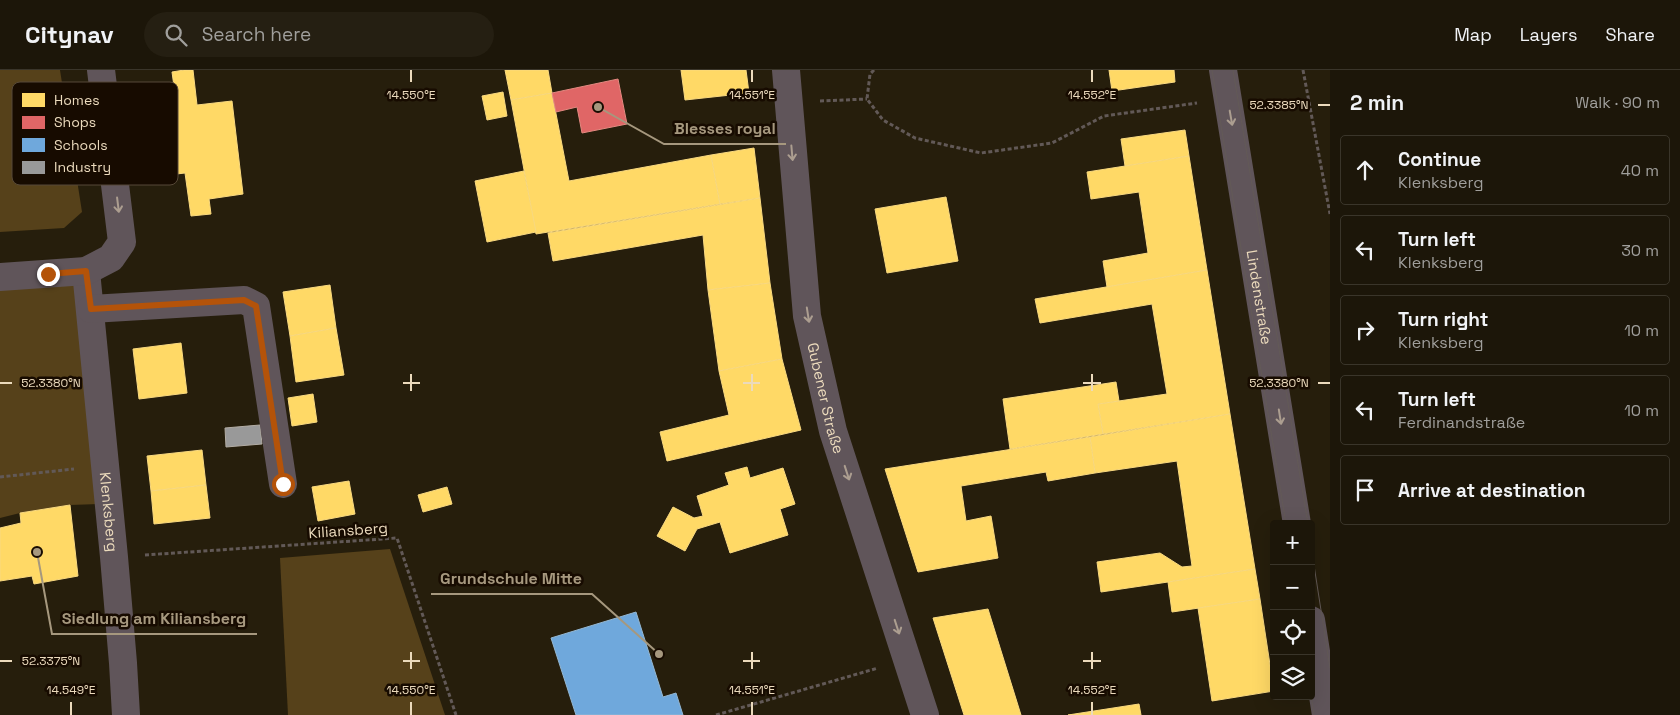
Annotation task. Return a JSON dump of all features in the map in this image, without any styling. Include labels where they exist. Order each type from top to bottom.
[{"type":"street","name":"Gubener Straße","points":[[786,70],[808,316],[833,430],[925,715]]},
{"type":"street","name":"Lindenstraße","points":[[1223,70],[1296,520]]},
{"type":"street","points":[[0,277],[86,271],[111,258],[122,242],[115,185]]},
{"type":"street","name":"Klenksberg","points":[[86,271],[114,557],[126,715]]},
{"type":"street","points":[[91,309],[244,300],[256,306],[283,484]]},
{"type":"street","points":[[1315,645],[1326,715]]},
{"type":"path","points":[[874,70],[870,74],[867,99],[883,120],[915,138],[981,153],[1052,143],[1104,116],[1178,105]]},
{"type":"path","points":[[1303,70],[1330,214]]},
{"type":"path","points":[[827,101],[867,99]]},
{"type":"path","points":[[0,477],[105,465]]},
{"type":"path","name":"Kiliansberg","points":[[114,557],[397,538],[456,715]]},
{"type":"path","points":[[716,715],[907,659]]},
{"type":"shaded area","points":[[0,70],[60,70],[62,82],[12,82],[12,185],[78,185],[82,212],[64,228],[0,232]]},
{"type":"shaded area","points":[[79,282],[99,504],[70,505],[0,518],[0,289]]},
{"type":"shaded area","points":[[390,549],[445,715],[288,715],[280,558]]},
{"type":"building: Homes","points":[[193,70],[197,105],[232,101],[243,194],[209,199],[211,214],[191,216],[185,173],[178,174],[178,82],[173,82],[172,72]]},
{"type":"building: Homes","points":[[505,70],[548,70],[552,93],[511,100]]},
{"type":"building: Homes","points":[[681,70],[746,70],[749,93],[685,100]]},
{"type":"building: Homes","points":[[1109,70],[1174,70],[1175,82],[1112,91]]},
{"type":"building: Homes","points":[[503,92],[507,116],[487,120],[482,96]]},
{"type":"building: Homes","points":[[552,93],[569,181],[711,155],[720,204],[536,234],[511,100]]},
{"type":"building: Homes","points":[[1185,130],[1189,156],[1125,166],[1121,139]]},
{"type":"building: Homes","points":[[754,148],[760,198],[720,204],[711,155]]},
{"type":"building: Homes","points":[[1189,156],[1207,270],[1107,287],[1103,261],[1148,253],[1139,192],[1091,199],[1087,172]]},
{"type":"building: Homes","points":[[524,171],[536,232],[487,242],[475,181]]},
{"type":"building: Homes","points":[[946,197],[958,261],[887,273],[875,209]]},
{"type":"building: Homes","points":[[760,198],[770,283],[708,290],[703,235],[553,261],[548,233]]},
{"type":"building: Homes","points":[[1207,270],[1230,414],[1103,434],[1098,404],[1167,394],[1152,304],[1040,323],[1035,299]]},
{"type":"building: Homes","points":[[770,283],[782,359],[719,371],[708,290]]},
{"type":"building: Homes","points":[[330,285],[336,328],[290,336],[283,292]]},
{"type":"building: Homes","points":[[336,328],[344,375],[296,382],[290,336]]},
{"type":"building: Homes","points":[[181,343],[187,393],[139,399],[133,349]]},
{"type":"building: Homes","points":[[782,359],[801,430],[667,461],[660,432],[729,415],[719,371]]},
{"type":"building: Homes","points":[[1116,382],[1119,401],[1098,404],[1103,434],[1010,449],[1003,399]]},
{"type":"building: Homes","points":[[313,394],[317,422],[292,426],[288,398]]},
{"type":"building: Homes","points":[[1230,414],[1255,569],[1101,592],[1097,562],[1160,553],[1182,567],[1192,566],[1177,461],[1095,473],[1090,437]]},
{"type":"building: Homes","points":[[1090,437],[1095,473],[1048,481],[1046,472],[961,486],[966,521],[991,516],[998,558],[918,572],[885,469]]},
{"type":"building: Homes","points":[[202,450],[206,485],[151,491],[147,456]]},
{"type":"building: Homes","points":[[747,467],[750,478],[783,468],[795,504],[780,509],[788,535],[730,553],[720,522],[697,529],[685,551],[657,536],[673,507],[694,518],[703,516],[697,496],[729,485],[725,473]]},
{"type":"building: Homes","points":[[349,481],[355,514],[318,521],[312,487]]},
{"type":"building: Homes","points":[[206,485],[210,518],[154,524],[151,491]]},
{"type":"building: Homes","points":[[447,487],[452,504],[423,512],[418,495]]},
{"type":"building: Homes","points":[[70,505],[78,576],[34,584],[32,576],[0,581],[0,528],[21,523],[20,513]]},
{"type":"building: Homes","points":[[1255,569],[1260,599],[1172,612],[1168,582]]},
{"type":"building: Homes","points":[[1260,599],[1270,665],[1270,692],[1212,701],[1198,608]]},
{"type":"building: Homes","points":[[988,609],[1021,715],[964,715],[933,618]]},
{"type":"building: Homes","points":[[1139,704],[1141,715],[1068,715]]},
{"type":"building: Shops","points":[[618,79],[627,124],[582,133],[577,107],[556,112],[552,93]]},
{"type":"building: Schools","points":[[636,612],[663,697],[676,693],[683,715],[576,715],[551,638]]},
{"type":"building: Industry","points":[[260,425],[262,444],[226,447],[225,428]]},
{"type":"tram line","points":[[1212,70],[1285,520]]},
{"type":"tram line","points":[[1233,70],[1307,520]]},
{"type":"tram line","points":[[1314,565],[1330,668]]},
{"type":"tram line","points":[[1312,700],[1314,715]]},
{"type":"place","name":"Blesses royal","points":[[598,107]]},
{"type":"place","name":"Siedlung am Kiliansberg","points":[[37,552]]},
{"type":"place","name":"Grundschule Mitte","points":[[659,654]]},
{"type":"route","points":[[48,274],[86,271],[91,309],[244,300],[256,306],[283,484]]}]
